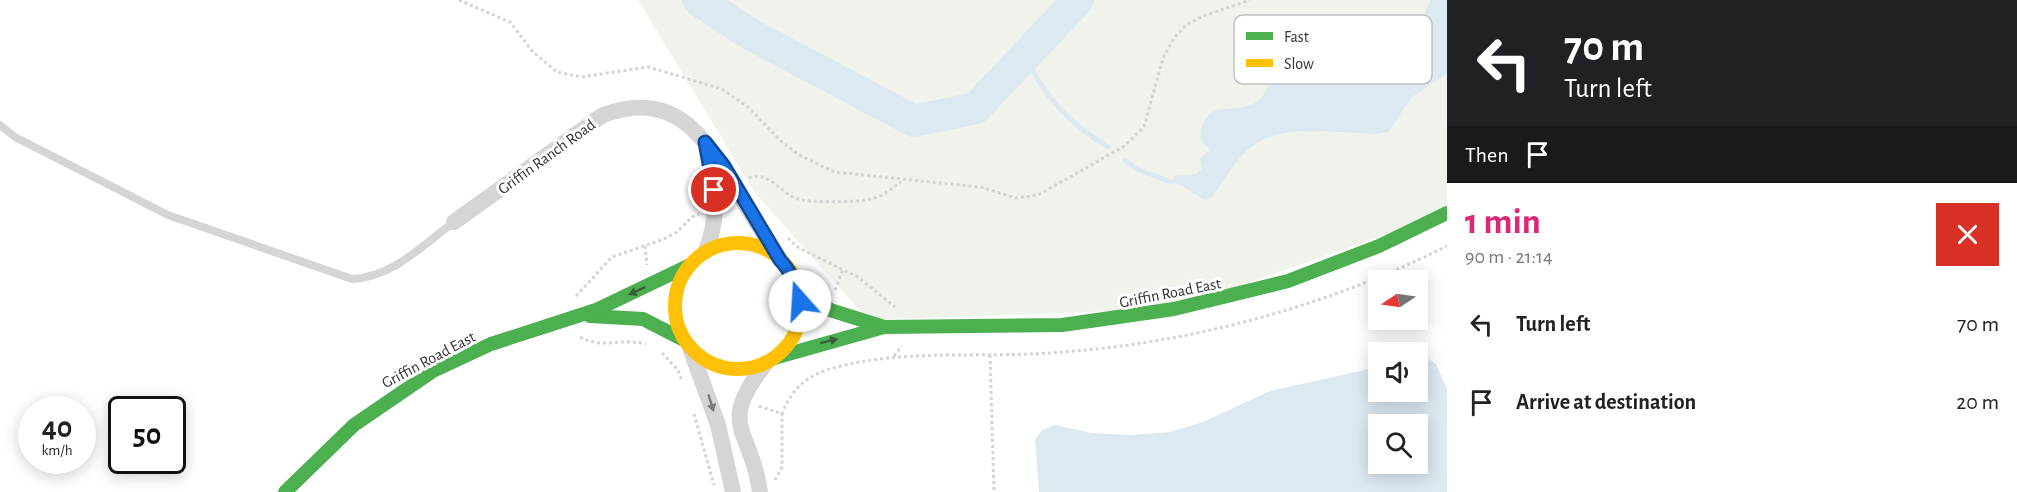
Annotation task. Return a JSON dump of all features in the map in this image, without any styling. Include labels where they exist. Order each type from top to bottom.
[{"type":"main road","name":"Griffin Road East","points":[[770,360],[884,327],[1062,325],[1174,309],[1288,281],[1379,246],[1447,213]]},
{"type":"main road","points":[[743,243],[763,248],[780,260],[795,280],[800,301],[799,323],[790,343],[770,360],[746,369],[726,369],[707,362],[687,344],[676,322],[675,302],[679,282],[690,265],[705,252],[723,245],[743,243]]},
{"type":"main road","name":"Griffin Road East","points":[[285,492],[308,466],[341,436],[410,385],[490,344],[582,316],[690,265]]},
{"type":"main road","name":"Griffin Road East","points":[[795,280],[830,310],[884,327]]},
{"type":"main road","name":"Griffin Road East","points":[[582,316],[643,319],[687,344]]},
{"type":"street","name":"Griffin Ranch Road","points":[[454,222],[592,122],[614,111],[641,107],[661,110],[678,116],[693,127],[724,166],[780,260]]},
{"type":"street","points":[[705,142],[715,217],[714,232],[705,252]]},
{"type":"street","points":[[687,344],[718,425],[733,492]]},
{"type":"street","points":[[760,492],[752,457],[741,438],[739,416],[751,382],[770,360]]},
{"type":"lane","points":[[0,124],[15,137],[168,215],[352,279],[369,278],[385,273],[454,222]]},
{"type":"path","points":[[459,0],[510,22],[532,52],[557,72],[581,77],[648,67],[722,89],[749,108],[781,141],[816,165],[834,172],[980,187],[1016,198],[1038,195],[1123,147],[1144,127],[1163,58],[1174,38],[1186,25],[1203,16],[1250,0]]},
{"type":"path","points":[[751,187],[747,180],[758,175],[783,192],[801,200],[870,200],[902,180]]},
{"type":"path","points":[[574,299],[612,257],[677,232],[695,215],[704,214]]},
{"type":"path","points":[[783,234],[799,248],[858,277],[920,326]]},
{"type":"path","points":[[645,246],[648,259],[645,273]]},
{"type":"path","points":[[832,299],[843,269]]},
{"type":"path","points":[[594,345],[630,341],[649,346]]},
{"type":"path","points":[[657,348],[678,370],[686,389]]},
{"type":"path","points":[[990,355],[994,492]]},
{"type":"path","points":[[782,467],[782,414],[789,396],[804,380],[837,367],[894,356]]},
{"type":"path","points":[[751,402],[782,414]]},
{"type":"path","points":[[691,404],[711,482]]},
{"type":"path","points":[[694,412],[704,409]]},
{"type":"shaded area","points":[[638,0],[1447,0],[1447,213],[1174,309],[868,320],[755,193]]},
{"type":"shaded area","points":[[1431,0],[1447,0],[1447,74],[1432,84],[1432,15],[1422,15]]},
{"type":"shaded area","points":[[1270,84],[1432,84],[1412,97],[1388,132],[1376,134],[1315,131],[1283,133],[1269,137],[1244,153],[1213,196],[1206,200],[1171,182],[1174,176],[1196,174],[1202,169],[1200,158],[1210,150],[1200,136],[1202,126],[1209,114],[1221,109],[1244,107],[1261,98]]},
{"type":"shaded area","points":[[1428,359],[1436,364],[1447,389],[1447,492],[1039,492],[1035,440],[1042,430],[1055,425],[1092,433],[1130,435],[1170,432],[1203,422],[1270,391],[1368,369],[1368,402],[1428,402]]},
{"type":"waterway","points":[[698,0],[750,34],[914,121],[976,108],[1078,0]]},
{"type":"waterway","points":[[1025,56],[1041,85],[1059,108],[1081,128],[1108,147]]},
{"type":"waterway","points":[[1125,160],[1137,169],[1171,182]]},
{"type":"traffic: fast","points":[[774,358],[884,327],[1062,325],[1174,309],[1288,281],[1379,246],[1447,213]]},
{"type":"traffic: fast","points":[[285,492],[354,425],[433,371],[491,344],[596,310],[690,265]]},
{"type":"traffic: fast","points":[[795,280],[830,310],[884,327]]},
{"type":"traffic: fast","points":[[590,316],[643,319],[684,340]]},
{"type":"traffic: slow","points":[[738,243],[762,248],[782,262],[796,282],[801,306],[796,330],[782,350],[762,364],[738,369],[714,364],[694,350],[680,330],[675,306],[680,282],[694,262],[714,248],[738,243]]},
{"type":"route","points":[[714,190],[705,142],[724,166],[734,187],[780,260],[789,269],[795,280],[800,301]]}]
